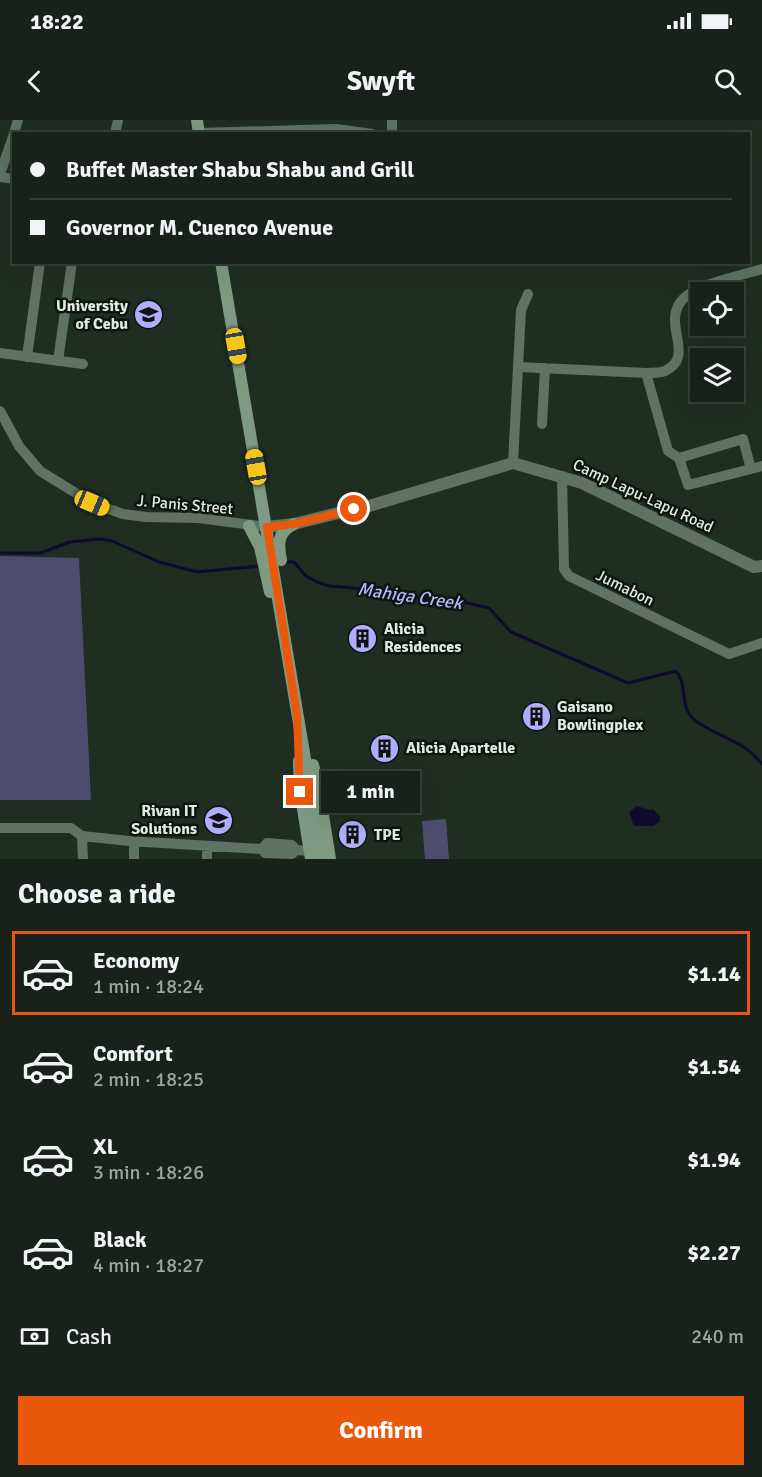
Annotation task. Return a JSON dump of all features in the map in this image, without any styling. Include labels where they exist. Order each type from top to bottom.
[{"type":"main road","points":[[221,264],[321,859]]},
{"type":"main road","points":[[271,552],[281,534],[287,527],[294,524]]},
{"type":"main road","points":[[249,526],[258,542],[271,552]]},
{"type":"main road","points":[[278,592],[288,657]]},
{"type":"main road","points":[[297,715],[300,790],[310,855]]},
{"type":"main road","points":[[297,715],[318,784],[330,859]]},
{"type":"street","points":[[233,132],[336,129],[358,132]]},
{"type":"street","points":[[0,175],[12,140]]},
{"type":"street","points":[[27,357],[40,264]]},
{"type":"street","points":[[58,361],[72,264]]},
{"type":"street","points":[[519,367],[646,373],[665,371],[678,357],[680,346],[674,316],[682,300],[704,287],[762,269]]},
{"type":"street","points":[[369,506],[513,464],[521,310],[528,294]]},
{"type":"street","points":[[0,353],[83,364]]},
{"type":"street","points":[[542,424],[545,368]]},
{"type":"street","points":[[646,373],[666,448],[679,458],[688,485],[762,466]]},
{"type":"street","name":"J. Panis Street","points":[[0,411],[19,447],[40,471],[92,503],[123,514],[198,518],[267,527]]},
{"type":"street","points":[[679,458],[743,439],[751,469]]},
{"type":"street","name":"Camp Lapu-Lapu Road","points":[[513,464],[582,483],[754,567],[762,566]]},
{"type":"street","name":"Jumabon","points":[[562,476],[564,569],[569,576],[729,654],[762,643]]},
{"type":"street","points":[[267,527],[294,524],[354,509]]},
{"type":"street","points":[[0,828],[71,828],[82,836],[134,842],[262,849],[267,843],[292,845],[296,850],[310,855]]},
{"type":"street","points":[[82,836],[83,859]]},
{"type":"street","points":[[134,842],[134,859]]},
{"type":"street","points":[[207,846],[207,859]]},
{"type":"shaded area","points":[[0,556],[79,558],[91,800],[0,800]]},
{"type":"shaded area","points":[[637,806],[653,809],[660,816],[660,822],[653,826],[634,826],[629,812]]},
{"type":"shaded area","points":[[446,819],[449,859],[425,859],[422,821]]},
{"type":"waterway","name":"Mahiga Creek","points":[[0,553],[40,553],[70,542],[100,539],[112,541],[159,562],[197,572],[260,566]]},
{"type":"waterway","name":"Mahiga Creek","points":[[284,562],[294,562],[306,576],[330,586],[399,592],[433,601],[467,603],[489,608],[511,632],[628,683],[676,671],[680,677],[685,704],[691,716],[705,727],[746,749],[762,764]]},
{"type":"place","name":"University of Cebu","points":[[149,315]]},
{"type":"place","name":"Alicia Residences","points":[[363,638]]},
{"type":"place","name":"Gaisano Bowlingplex","points":[[536,716]]},
{"type":"place","name":"Alicia Apartelle","points":[[385,748]]},
{"type":"place","name":"Rivan IT Solutions","points":[[218,820]]},
{"type":"place","name":"TPE","points":[[353,835]]},
{"type":"route","points":[[300,792],[297,715],[267,527],[294,524],[354,509]]}]
